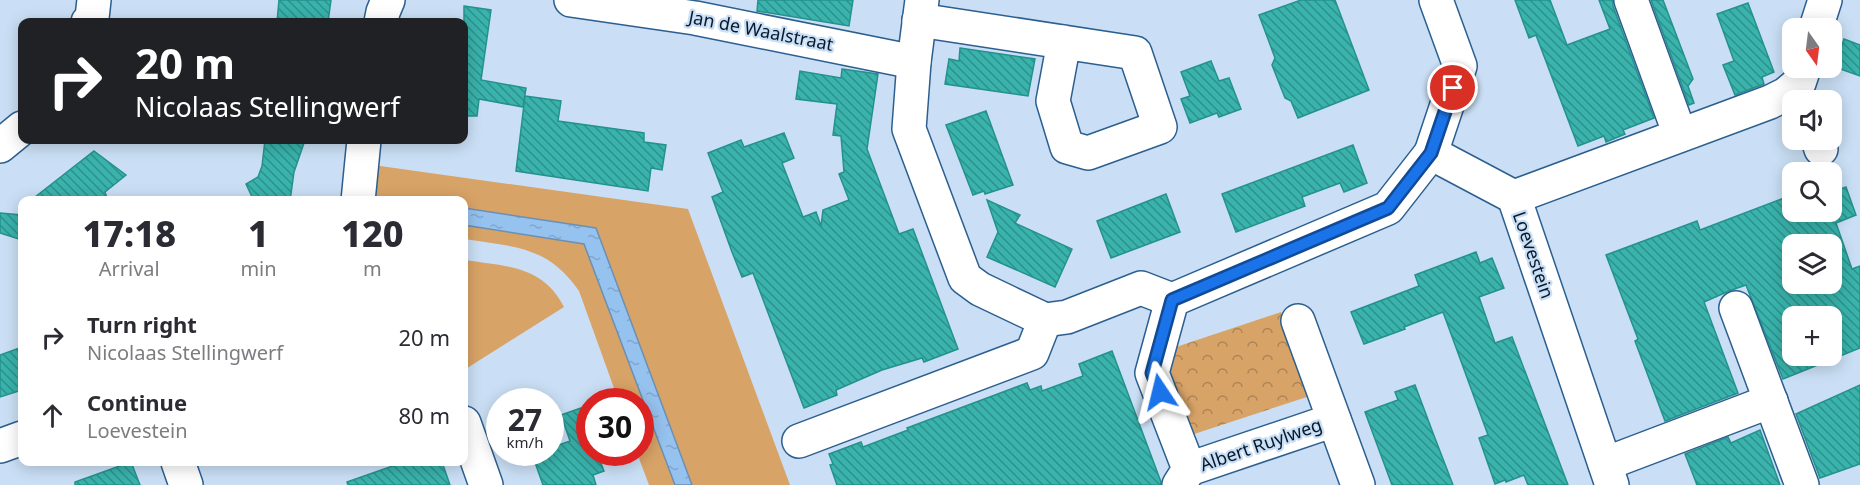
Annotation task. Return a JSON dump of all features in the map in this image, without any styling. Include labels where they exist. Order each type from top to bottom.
[{"type":"street","points":[[92,18],[94,0]]},
{"type":"street","points":[[382,18],[388,0]]},
{"type":"street","name":"Jan de Waalstraat","points":[[571,0],[695,18],[914,62]]},
{"type":"street","points":[[1064,42],[920,10],[909,129],[965,278],[980,289],[1045,320],[1067,317],[1141,288],[1172,300],[1388,208],[1431,153],[1460,66],[1436,0]]},
{"type":"street","points":[[1631,0],[1680,135]]},
{"type":"street","points":[[1820,18],[1826,0]]},
{"type":"street","points":[[1514,197],[1770,102],[1802,84]]},
{"type":"street","points":[[0,146],[18,131]]},
{"type":"street","points":[[358,196],[364,144]]},
{"type":"street","name":"Loevestein","points":[[1431,153],[1514,197],[1608,474]]},
{"type":"street","points":[[1172,300],[1152,373],[1184,477]]},
{"type":"street","points":[[1736,308],[1802,485]]},
{"type":"street","points":[[799,441],[1032,352],[1045,320]]},
{"type":"street","name":"Albert Ruylweg","points":[[1298,321],[1358,485]]},
{"type":"street","points":[[1608,474],[1771,401]]},
{"type":"street","name":"Albert Ruylweg","points":[[1184,477],[1334,420]]},
{"type":"street","points":[[468,434],[486,485]]},
{"type":"street","points":[[0,446],[18,439]]},
{"type":"street","points":[[179,466],[186,485]]},
{"type":"green space","points":[[373,165],[688,209],[790,485],[649,485],[642,466],[654,466],[654,388],[614,388],[579,291],[555,265],[542,256],[528,251],[468,240],[468,196],[370,196]]},
{"type":"green space","points":[[468,261],[508,266],[534,275],[555,293],[564,307],[468,367]]},
{"type":"green space","points":[[1281,312],[1313,395],[1185,437],[1163,370],[1167,350]]},
{"type":"water","points":[[468,209],[596,228],[692,485],[675,485],[654,429],[654,388],[638,388],[584,244],[468,226]]},
{"type":"building","points":[[279,0],[331,0],[329,18],[277,18]]},
{"type":"building","points":[[758,0],[853,0],[849,26],[757,11]]},
{"type":"building","points":[[1301,0],[1335,0],[1369,90],[1298,118],[1291,101],[1285,98],[1272,65],[1275,58],[1259,15]]},
{"type":"building","points":[[1515,0],[1550,0],[1567,45],[1610,29],[1599,0],[1613,0],[1613,6],[1654,118],[1623,130],[1625,134],[1606,142],[1604,136],[1578,146],[1536,35],[1529,38]]},
{"type":"building","points":[[1651,0],[1663,0],[1693,79],[1688,86],[1694,103],[1689,105]]},
{"type":"building","points":[[1748,3],[1774,72],[1762,77],[1764,84],[1735,95],[1723,65],[1734,61],[1717,14]]},
{"type":"building","points":[[464,6],[491,10],[481,80],[526,88],[523,107],[479,99],[477,116],[468,116],[468,18],[464,18]]},
{"type":"building","points":[[1844,39],[1860,45],[1860,76],[1842,70]]},
{"type":"building","points":[[960,48],[1035,59],[1028,96],[945,84],[949,59],[959,61]]},
{"type":"building","points":[[1211,61],[1219,81],[1229,78],[1241,109],[1219,117],[1217,113],[1190,123],[1181,99],[1190,96],[1181,72]]},
{"type":"building","points":[[842,69],[878,74],[867,149],[899,234],[913,229],[958,349],[924,362],[922,358],[882,370],[836,390],[837,395],[804,408],[753,273],[742,277],[732,252],[712,197],[723,192],[708,153],[741,140],[744,147],[784,133],[794,158],[782,163],[803,217],[816,212],[821,226],[823,210],[849,200],[839,174],[844,172],[841,136],[833,135],[837,104],[796,99],[800,71],[841,78]]},
{"type":"building","points":[[525,96],[561,101],[558,121],[644,133],[644,142],[666,145],[662,170],[651,168],[648,191],[516,171]]},
{"type":"building","points":[[986,111],[1013,185],[985,194],[984,191],[973,195],[946,125]]},
{"type":"building","points":[[265,144],[304,144],[294,172],[291,196],[252,196],[246,184],[258,177]]},
{"type":"building","points":[[1353,145],[1367,183],[1344,192],[1340,183],[1302,197],[1305,206],[1236,232],[1222,194]]},
{"type":"building","points":[[94,151],[126,175],[105,192],[106,196],[36,196]]},
{"type":"building","points":[[1846,187],[1856,215],[1842,221],[1842,188]]},
{"type":"building","points":[[1166,194],[1180,232],[1111,258],[1097,221]]},
{"type":"building","points":[[1782,199],[1782,222],[1838,222],[1836,223],[1840,234],[1782,234],[1782,294],[1842,294],[1842,240],[1852,269],[1860,266],[1860,348],[1842,355],[1842,306],[1782,306],[1782,366],[1815,366],[1783,379],[1746,285],[1729,291],[1704,302],[1738,393],[1665,421],[1635,341],[1638,339],[1606,255],[1697,221],[1700,230]]},
{"type":"building","points":[[987,200],[1020,215],[1015,223],[1072,249],[1055,287],[987,257],[998,232]]},
{"type":"building","points":[[0,213],[18,215],[18,239],[0,233]]},
{"type":"building","points":[[1476,252],[1480,263],[1492,258],[1504,288],[1479,297],[1495,343],[1512,337],[1568,485],[1528,485],[1524,475],[1495,484],[1479,438],[1488,435],[1443,312],[1364,344],[1351,312],[1419,286],[1415,275]]},
{"type":"building","points":[[18,348],[18,391],[0,397],[0,355]]},
{"type":"building","points":[[1112,351],[1161,482],[1160,485],[837,485],[829,454],[861,442],[863,447],[1027,383],[1030,390],[1041,386],[1042,391],[1083,376],[1079,364]]},
{"type":"building","points":[[1415,385],[1453,485],[1392,485],[1365,412],[1398,400],[1395,392]]},
{"type":"building","points":[[1860,385],[1860,464],[1820,478],[1796,414]]},
{"type":"building","points":[[576,410],[576,466],[602,466],[604,471],[593,475],[596,485],[543,485],[536,466],[564,466],[564,443],[570,441],[564,424],[564,414]]},
{"type":"building","points":[[1760,430],[1780,485],[1697,485],[1685,454],[1728,437],[1731,443]]},
{"type":"building","points":[[120,466],[133,466],[140,485],[75,485],[75,482]]},
{"type":"building","points":[[393,466],[443,466],[450,485],[348,485],[347,482]]},
{"type":"route","points":[[1160,392],[1152,373],[1172,300],[1388,208],[1431,153],[1453,88]]}]
